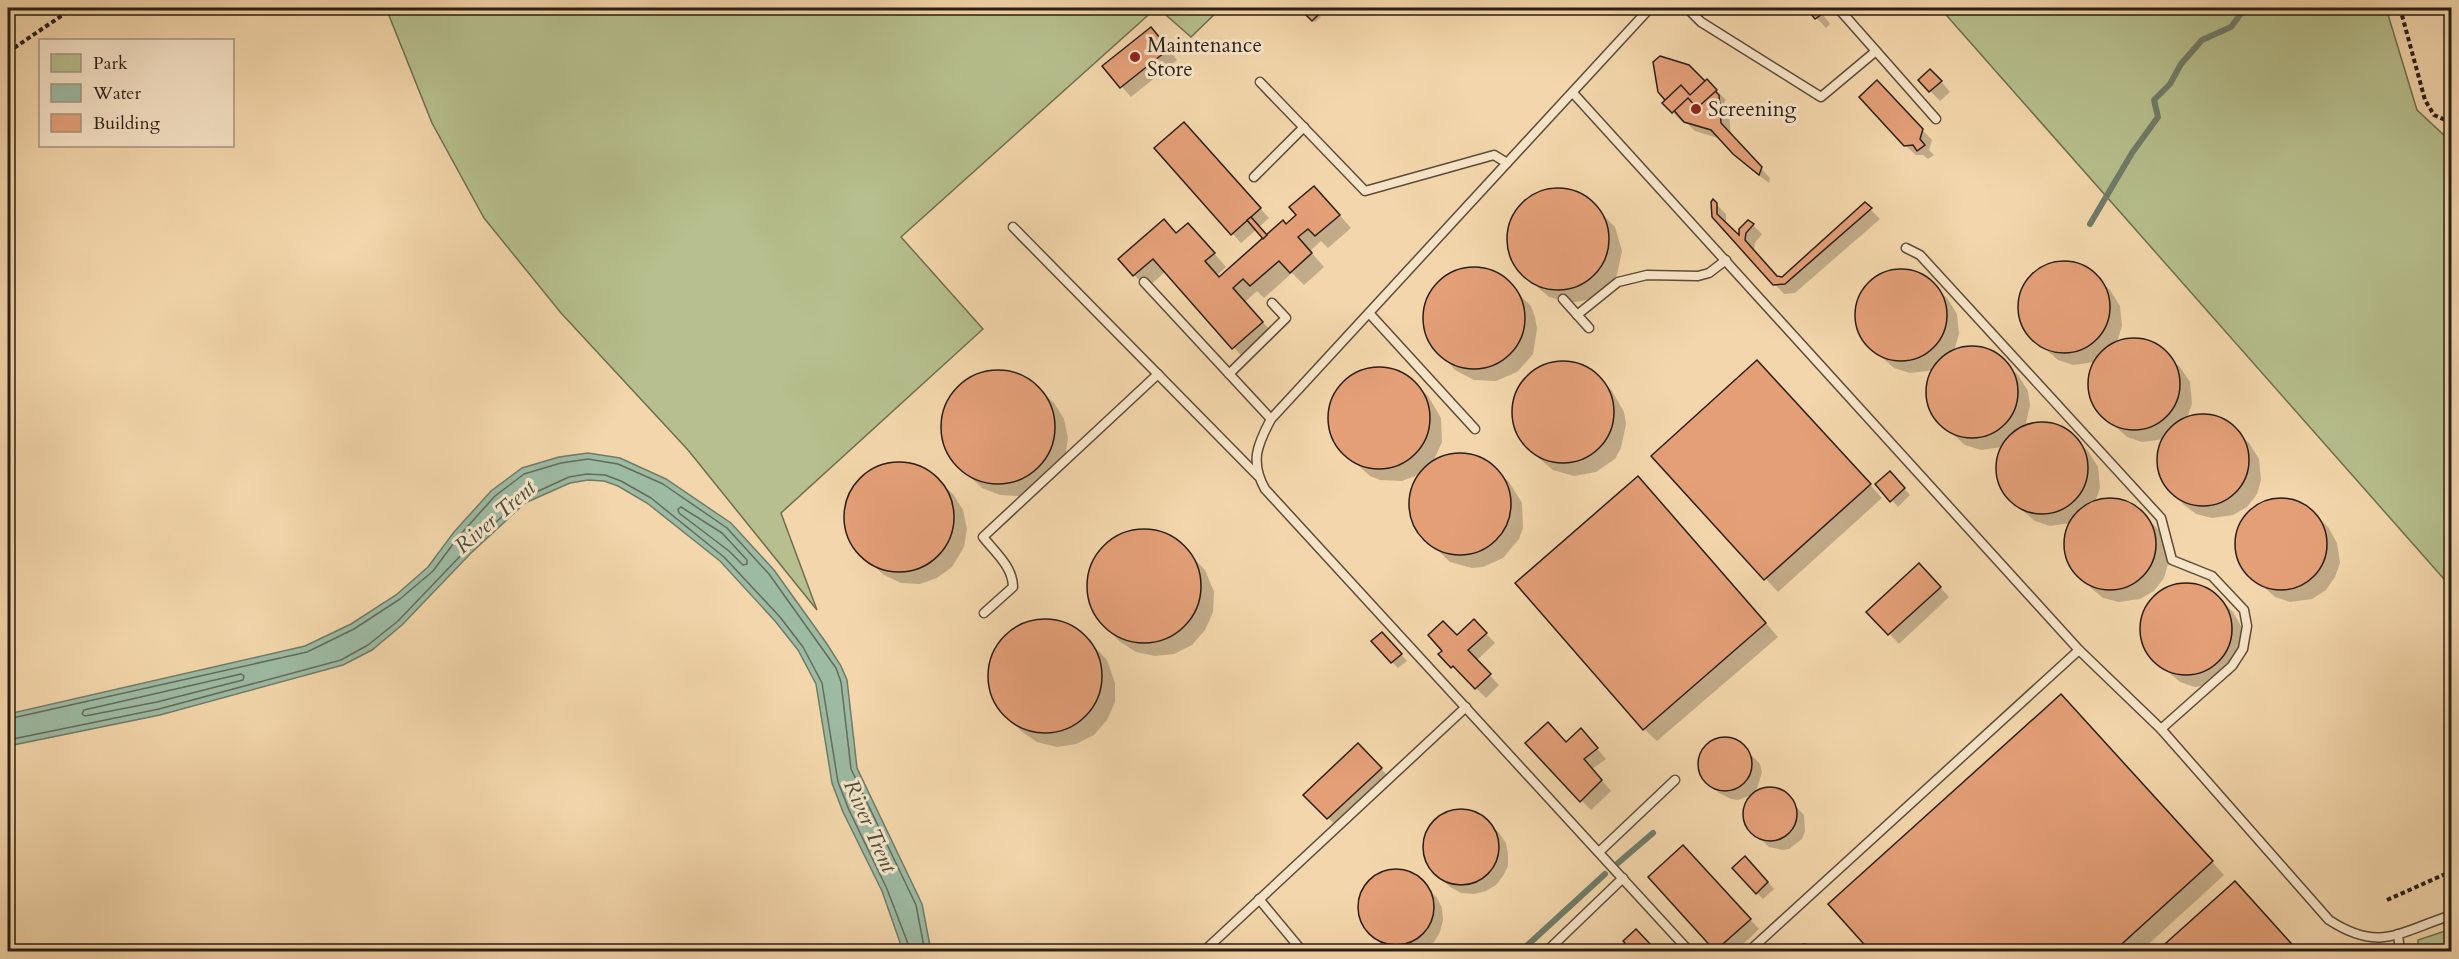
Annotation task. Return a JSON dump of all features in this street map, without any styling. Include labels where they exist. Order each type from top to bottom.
[{"type":"lane","points":[[1258,476],[1256,451],[1271,419],[1650,8]]},
{"type":"lane","points":[[1687,8],[1701,22],[1821,97],[1875,51]]},
{"type":"lane","points":[[1838,8],[1936,119]]},
{"type":"lane","points":[[1260,82],[1365,191],[1494,155],[1507,163]]},
{"type":"lane","points":[[1573,93],[2079,650],[2161,729],[2329,920],[2349,933],[2384,939],[2451,915]]},
{"type":"lane","points":[[1254,177],[1304,127]]},
{"type":"lane","points":[[1013,226],[1258,476],[1265,489],[1690,951]]},
{"type":"lane","points":[[1906,248],[1920,255],[2161,519],[2172,560],[2212,576],[2244,610],[2247,626],[2243,649],[2232,666],[2161,729]]},
{"type":"lane","points":[[1577,315],[1610,286],[1618,282],[1647,275],[1698,276],[1709,273],[1725,260]]},
{"type":"lane","points":[[1144,282],[1271,419]]},
{"type":"lane","points":[[1563,299],[1589,328]]},
{"type":"lane","points":[[1229,374],[1286,318],[1272,303]]},
{"type":"lane","points":[[1369,313],[1475,429]]},
{"type":"lane","points":[[984,613],[1013,587],[1013,579],[1009,570],[982,537],[1158,374]]},
{"type":"lane","points":[[1748,951],[2079,650]]},
{"type":"lane","points":[[1203,951],[1466,707]]},
{"type":"lane","points":[[1599,852],[1675,780]]},
{"type":"lane","points":[[1546,951],[1623,878]]},
{"type":"lane","points":[[1259,899],[1303,951]]},
{"type":"lane","points":[[2398,934],[2400,951]]},
{"type":"path","points":[[8,52],[73,8]]},
{"type":"path","points":[[2400,8],[2425,100],[2434,115],[2451,123]]},
{"type":"path","points":[[2387,900],[2451,871]]},
{"type":"green space","points":[[386,8],[1156,8],[901,237],[983,329],[781,513],[817,610],[688,450],[561,313],[484,218],[432,123]]},
{"type":"green space","points":[[1158,8],[1221,8],[1191,37]]},
{"type":"green space","points":[[1940,8],[2386,8],[2417,110],[2445,136],[2451,138],[2451,587]]},
{"type":"green space","points":[[2451,929],[2451,951],[2418,951],[2418,940]]},
{"type":"water","name":"River Trent","points":[[588,453],[620,458],[666,479],[731,523],[774,570],[827,644],[847,680],[857,768],[922,904],[931,951],[903,951],[882,891],[843,812],[832,783],[816,684],[798,650],[775,621],[720,561],[647,503],[618,486],[604,481],[588,480],[570,483],[525,503],[471,553],[402,625],[372,650],[343,665],[160,715],[8,746],[8,714],[305,646],[351,624],[396,595],[428,567],[454,532],[491,491],[522,468],[559,457]]},
{"type":"building","points":[[1306,8],[1313,8],[1319,14],[1312,21],[1302,11]]},
{"type":"building","points":[[1806,8],[1817,8],[1822,14],[1815,19]]},
{"type":"building","name":"Maintenance Store","points":[[1151,27],[1169,49],[1120,88],[1102,66]]},
{"type":"building","name":"Screening","points":[[1660,56],[1689,65],[1719,95],[1721,123],[1762,167],[1759,175],[1733,154],[1711,130],[1684,122],[1658,92],[1653,62]]},
{"type":"building","points":[[1930,69],[1942,81],[1929,92],[1918,80]]},
{"type":"building","points":[[1707,79],[1717,90],[1697,108],[1688,98],[1672,113],[1662,103],[1681,85],[1690,95]]},
{"type":"building","points":[[1877,80],[1923,129],[1920,139],[1925,145],[1917,151],[1913,145],[1904,146],[1859,97]]},
{"type":"building","points":[[1184,122],[1261,208],[1231,235],[1154,148]]},
{"type":"building","points":[[1314,186],[1340,215],[1315,236],[1308,229],[1298,237],[1312,253],[1290,273],[1279,261],[1250,286],[1243,279],[1233,288],[1263,322],[1232,349],[1153,259],[1133,276],[1118,259],[1164,219],[1176,233],[1188,223],[1215,253],[1205,261],[1219,277],[1283,220],[1286,224],[1296,215],[1289,207]]},
{"type":"building","points":[[1558,188],[1578,192],[1594,203],[1605,219],[1609,239],[1605,259],[1594,275],[1578,286],[1558,290],[1538,286],[1522,275],[1511,259],[1507,239],[1511,219],[1522,203],[1538,192]]},
{"type":"building","points":[[1713,199],[1717,203],[1717,214],[1739,235],[1739,229],[1748,220],[1754,224],[1746,233],[1745,240],[1777,276],[1782,277],[1865,202],[1872,208],[1785,284],[1773,285],[1712,217],[1711,202]]},
{"type":"building","points":[[1251,217],[1267,235],[1263,239],[1247,220]]},
{"type":"building","points":[[2064,261],[2082,264],[2097,274],[2107,289],[2110,307],[2107,325],[2097,340],[2082,350],[2064,353],[2046,350],[2031,340],[2021,325],[2018,307],[2021,289],[2031,274],[2046,264]]},
{"type":"building","points":[[1474,267],[1494,271],[1510,282],[1521,298],[1525,318],[1521,338],[1510,354],[1494,365],[1474,369],[1454,365],[1438,354],[1427,338],[1423,318],[1427,298],[1438,282],[1454,271]]},
{"type":"building","points":[[1901,269],[1919,272],[1934,282],[1944,297],[1947,315],[1944,333],[1934,348],[1919,358],[1901,361],[1883,358],[1868,348],[1858,333],[1855,315],[1858,297],[1868,282],[1883,272]]},
{"type":"building","points":[[2134,338],[2152,341],[2167,351],[2177,366],[2180,384],[2177,402],[2167,417],[2152,427],[2134,430],[2116,427],[2101,417],[2091,402],[2088,384],[2091,366],[2101,351],[2116,341]]},
{"type":"building","points":[[1972,346],[1990,349],[2005,359],[2015,374],[2018,392],[2015,410],[2005,425],[1990,435],[1972,438],[1954,435],[1939,425],[1929,410],[1926,392],[1929,374],[1939,359],[1954,349]]},
{"type":"building","points":[[1757,360],[1871,484],[1764,580],[1651,456]]},
{"type":"building","points":[[1563,361],[1583,365],[1599,376],[1610,392],[1614,412],[1610,432],[1599,448],[1583,459],[1563,463],[1543,459],[1527,448],[1516,432],[1512,412],[1516,392],[1527,376],[1543,365]]},
{"type":"building","points":[[1379,367],[1399,371],[1415,382],[1426,398],[1430,418],[1426,438],[1415,454],[1399,465],[1379,469],[1359,465],[1343,454],[1332,438],[1328,418],[1332,398],[1343,382],[1359,371]]},
{"type":"building","points":[[998,370],[1020,374],[1030,379],[1046,395],[1051,405],[1055,427],[1051,449],[1046,459],[1030,475],[1020,480],[998,484],[976,480],[966,475],[950,459],[945,449],[941,427],[945,405],[950,395],[966,379],[976,374]]},
{"type":"building","points":[[2203,414],[2221,417],[2236,427],[2246,442],[2249,460],[2246,478],[2236,493],[2221,503],[2203,506],[2185,503],[2170,493],[2160,478],[2157,460],[2160,442],[2170,427],[2185,417]]},
{"type":"building","points":[[2042,422],[2060,425],[2075,435],[2085,450],[2088,468],[2085,486],[2075,501],[2060,511],[2042,514],[2024,511],[2009,501],[1999,486],[1996,468],[1999,450],[2009,435],[2024,425]]},
{"type":"building","points":[[1460,453],[1480,457],[1496,468],[1507,484],[1511,504],[1507,524],[1496,540],[1480,551],[1460,555],[1440,551],[1424,540],[1413,524],[1409,504],[1413,484],[1424,468],[1440,457]]},
{"type":"building","points":[[899,462],[920,467],[938,478],[949,496],[954,517],[949,538],[938,556],[920,567],[899,572],[878,567],[860,556],[849,538],[844,517],[849,496],[860,478],[878,467]]},
{"type":"building","points":[[1890,471],[1905,488],[1890,502],[1875,484]]},
{"type":"building","points":[[1638,476],[1766,623],[1643,730],[1515,583]]},
{"type":"building","points":[[2110,498],[2128,501],[2143,511],[2153,526],[2156,544],[2153,562],[2143,577],[2128,587],[2110,590],[2092,587],[2077,577],[2067,562],[2064,544],[2067,526],[2077,511],[2092,501]]},
{"type":"building","points":[[2281,498],[2299,501],[2314,511],[2324,526],[2327,544],[2324,562],[2314,577],[2299,587],[2281,590],[2263,587],[2248,577],[2238,562],[2235,544],[2238,526],[2248,511],[2263,501]]},
{"type":"building","points":[[1144,529],[1166,533],[1185,545],[1197,564],[1201,586],[1197,608],[1185,627],[1166,639],[1144,643],[1122,639],[1103,627],[1091,608],[1087,586],[1091,564],[1103,545],[1122,533]]},
{"type":"building","points":[[1919,563],[1941,587],[1888,635],[1866,612]]},
{"type":"building","points":[[2186,583],[2204,586],[2219,596],[2229,611],[2232,629],[2229,647],[2219,662],[2204,672],[2186,675],[2168,672],[2153,662],[2143,647],[2140,629],[2143,611],[2153,596],[2168,586]]},
{"type":"building","points":[[1045,619],[1067,623],[1077,628],[1093,644],[1098,654],[1102,676],[1098,698],[1093,708],[1077,724],[1067,729],[1045,733],[1023,729],[1013,724],[997,708],[992,698],[988,676],[992,654],[997,644],[1013,628],[1023,623]]},
{"type":"building","points":[[1474,619],[1487,633],[1468,650],[1491,674],[1475,689],[1438,654],[1442,651],[1428,635],[1443,621],[1457,635]]},
{"type":"building","points":[[1382,632],[1402,654],[1391,663],[1371,641]]},
{"type":"building","points":[[2061,694],[2213,861],[2113,952],[1871,952],[1828,904]]},
{"type":"building","points":[[1548,722],[1566,742],[1581,728],[1598,748],[1584,759],[1602,780],[1580,802],[1525,743]]},
{"type":"building","points":[[1725,737],[1735,739],[1744,745],[1750,754],[1752,764],[1750,774],[1744,783],[1735,789],[1725,791],[1715,789],[1706,783],[1700,774],[1698,764],[1700,754],[1706,745],[1715,739]]},
{"type":"building","points":[[1358,743],[1382,768],[1327,819],[1303,795]]},
{"type":"building","points":[[1770,787],[1780,789],[1789,795],[1795,804],[1797,814],[1795,824],[1789,833],[1780,839],[1770,841],[1760,839],[1751,833],[1745,824],[1743,814],[1745,804],[1751,795],[1760,789]]},
{"type":"building","points":[[1461,809],[1475,812],[1488,820],[1496,833],[1499,847],[1496,861],[1488,874],[1475,882],[1461,885],[1447,882],[1434,874],[1426,861],[1423,847],[1426,833],[1434,820],[1447,812]]},
{"type":"building","points":[[1683,845],[1751,919],[1715,951],[1648,877]]},
{"type":"building","points":[[1745,856],[1768,882],[1756,894],[1732,868]]},
{"type":"building","points":[[1396,869],[1410,872],[1423,880],[1431,893],[1434,907],[1431,921],[1423,934],[1410,942],[1396,945],[1382,942],[1369,934],[1361,921],[1358,907],[1361,893],[1369,880],[1382,872]]},
{"type":"building","points":[[2235,881],[2299,952],[2156,952]]},
{"type":"building","points":[[1636,929],[1654,948],[1651,952],[1620,952],[1618,950],[1625,943],[1623,941]]},
{"type":"building","points":[[1804,944],[1814,946],[1824,952],[1785,952],[1791,947]]},
{"type":"waterway","points":[[2090,224],[2132,153],[2158,117],[2154,100],[2170,84],[2181,64],[2202,40],[2231,27],[2245,8]]},
{"type":"waterway","points":[[2273,8],[2278,12],[2291,8]]},
{"type":"waterway","points":[[1618,863],[1653,833]]},
{"type":"waterway","points":[[1520,952],[1605,874]]},
{"type":"place","name":"Maintenance Store","points":[[1135,57]]},
{"type":"place","name":"Screening","points":[[1696,109]]}]
